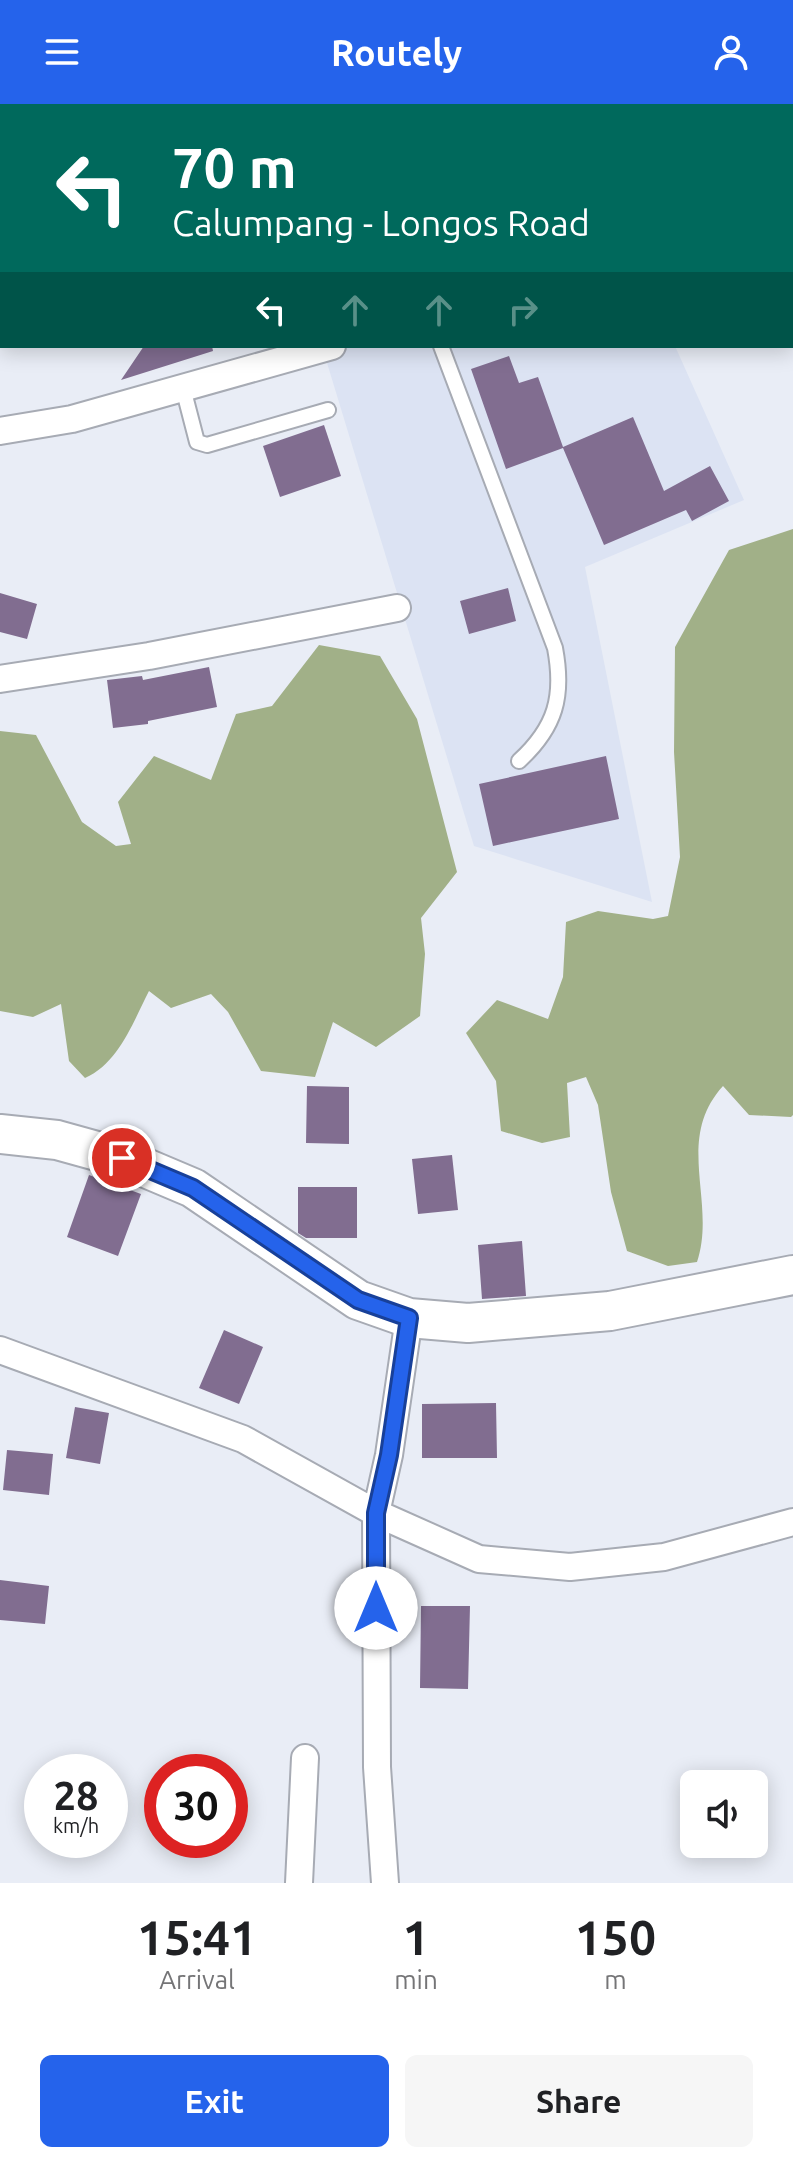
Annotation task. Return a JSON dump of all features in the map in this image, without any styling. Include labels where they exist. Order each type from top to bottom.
[{"type":"street","points":[[0,431],[72,419],[325,348]]},
{"type":"street","points":[[0,679],[149,656],[397,608]]},
{"type":"street","points":[[0,1134],[57,1140],[122,1158],[193,1188],[358,1300],[409,1318],[468,1323],[610,1311],[793,1275]]},
{"type":"street","points":[[385,1883],[377,1767],[376,1513],[389,1455],[409,1318]]},
{"type":"street","points":[[0,1350],[243,1439],[376,1513],[479,1559],[570,1567],[664,1557],[793,1522]]},
{"type":"street","points":[[299,1883],[305,1758]]},
{"type":"lane","points":[[442,348],[555,648],[561,682],[548,729],[519,761]]},
{"type":"lane","points":[[183,388],[197,442],[207,445],[328,410]]},
{"type":"shaded area","points":[[347,348],[676,348],[744,500],[585,567],[652,902],[474,846],[324,353]]},
{"type":"green space","points":[[793,529],[793,1115],[749,1115],[723,1086],[709,1107],[701,1128],[699,1172],[703,1217],[697,1262],[668,1266],[627,1251],[611,1192],[598,1105],[586,1077],[567,1083],[570,1137],[542,1143],[501,1131],[496,1081],[466,1033],[497,1000],[548,1019],[563,977],[566,922],[598,911],[653,919],[668,916],[680,857],[674,752],[675,647],[729,550]]},
{"type":"green space","points":[[319,645],[380,656],[417,719],[457,872],[421,918],[425,954],[420,1016],[376,1047],[333,1022],[315,1077],[261,1071],[228,1012],[211,994],[171,1008],[149,991],[116,1052],[85,1078],[69,1061],[61,1004],[33,1017],[0,1011],[0,731],[36,735],[82,822],[116,846],[131,844],[118,802],[154,756],[211,780],[236,714],[272,706]]},
{"type":"building","points":[[143,348],[212,348],[213,351],[121,380]]},
{"type":"building","points":[[509,356],[519,383],[538,377],[563,447],[633,417],[664,491],[710,466],[729,501],[692,521],[686,510],[604,545],[563,448],[506,469],[471,369]]},
{"type":"building","points":[[324,425],[341,476],[280,497],[263,446]]},
{"type":"building","points":[[508,588],[516,621],[469,634],[460,601]]},
{"type":"building","points":[[0,593],[37,604],[27,639],[0,632]]},
{"type":"building","points":[[209,667],[217,707],[148,721],[148,724],[113,728],[107,680],[142,676],[143,680]]},
{"type":"building","points":[[606,756],[619,819],[493,846],[479,784]]},
{"type":"building","points":[[307,1086],[349,1087],[349,1144],[306,1143]]},
{"type":"building","points":[[452,1155],[458,1210],[418,1214],[412,1159]]},
{"type":"building","points":[[89,1175],[141,1194],[118,1256],[67,1237]]},
{"type":"building","points":[[298,1187],[357,1187],[357,1238],[306,1238],[298,1233]]},
{"type":"building","points":[[522,1241],[526,1296],[482,1299],[478,1245]]},
{"type":"building","points":[[224,1330],[263,1347],[239,1404],[199,1388]]},
{"type":"building","points":[[496,1403],[497,1458],[422,1458],[422,1404]]},
{"type":"building","points":[[75,1407],[109,1413],[100,1464],[66,1458]]},
{"type":"building","points":[[7,1450],[53,1454],[49,1495],[3,1490]]},
{"type":"building","points":[[0,1580],[49,1586],[45,1624],[0,1620]]},
{"type":"building","points":[[421,1606],[470,1606],[468,1689],[420,1688]]},
{"type":"route","points":[[122,1158],[193,1188],[358,1300],[409,1318],[389,1455],[376,1513],[376,1608]]}]
